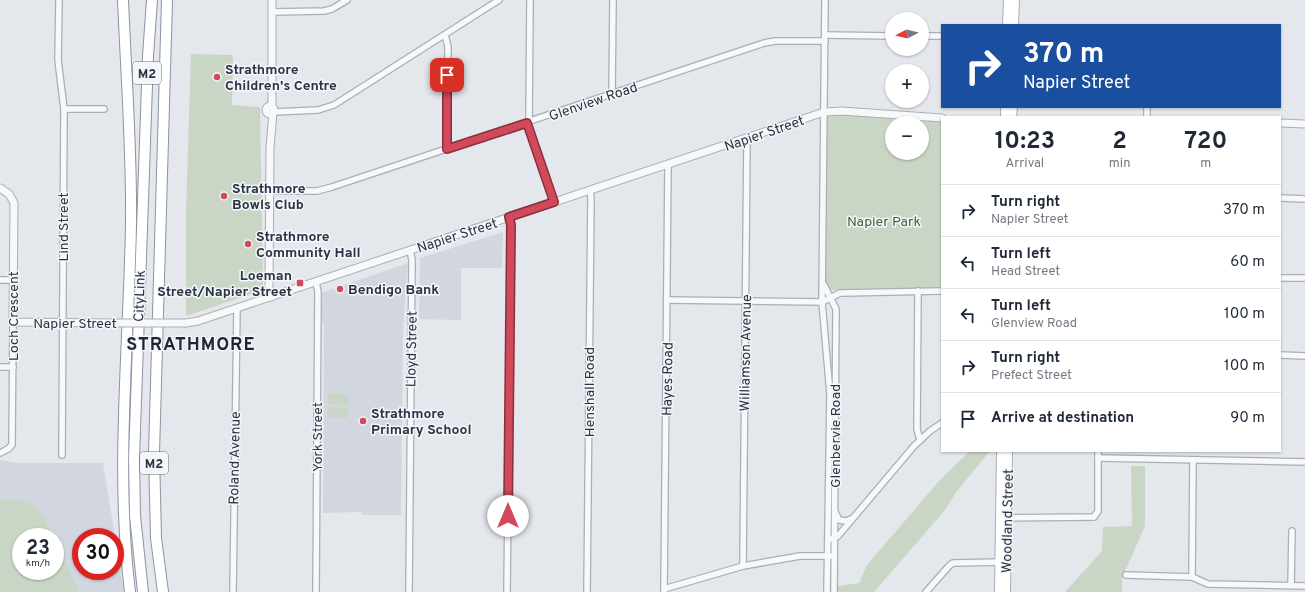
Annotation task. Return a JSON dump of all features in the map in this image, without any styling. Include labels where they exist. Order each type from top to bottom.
[{"type":"highway","points":[[123,0],[131,190],[124,497],[126,557],[130,592]]},
{"type":"highway","name":"CityLink","points":[[143,592],[134,516],[134,459],[148,56],[152,0]]},
{"type":"highway","name":"CityLink","points":[[162,592],[156,530],[154,453],[167,0]]},
{"type":"main road","points":[[1007,24],[1008,0]]},
{"type":"main road","points":[[1014,24],[1015,0]]},
{"type":"main road","name":"Woodland Street","points":[[1001,452],[1003,562],[1006,592]]},
{"type":"main road","name":"Woodland Street","points":[[1003,518],[1008,452]]},
{"type":"main road","name":"Woodland Street","points":[[999,592],[1003,562]]},
{"type":"street","name":"Lind Street","points":[[59,0],[58,60],[64,109],[62,455]]},
{"type":"street","points":[[271,297],[269,289],[272,0]]},
{"type":"street","points":[[272,12],[324,11],[332,9],[347,0]]},
{"type":"street","points":[[272,110],[318,110],[334,105],[499,0]]},
{"type":"street","points":[[530,0],[528,122],[554,202]]},
{"type":"street","points":[[612,94],[613,0]]},
{"type":"street","name":"Glenbervie Road","points":[[825,0],[822,302],[830,394],[827,592]]},
{"type":"street","points":[[445,35],[448,47],[447,149]]},
{"type":"street","points":[[825,35],[885,36]]},
{"type":"street","points":[[929,36],[941,36]]},
{"type":"street","name":"Glenview Road","points":[[270,191],[323,190],[764,43],[780,41],[825,41]]},
{"type":"street","points":[[64,109],[104,109]]},
{"type":"street","name":"Napier Street","points":[[13,322],[186,323],[271,297],[824,112],[842,111],[941,118]]},
{"type":"street","points":[[1281,123],[1305,124]]},
{"type":"street","name":"Williamson Avenue","points":[[743,566],[747,139]]},
{"type":"street","name":"Hayes Road","points":[[664,591],[668,165]]},
{"type":"street","name":"Loch Crescent","points":[[0,188],[8,194],[14,203],[12,445],[0,453]]},
{"type":"street","name":"Henshall Road","points":[[587,592],[590,191]]},
{"type":"street","points":[[1281,198],[1305,198]]},
{"type":"street","points":[[507,592],[511,225],[509,217]]},
{"type":"street","name":"Lloyd Street","points":[[408,592],[412,260],[410,250]]},
{"type":"street","points":[[1281,278],[1305,278]]},
{"type":"street","points":[[0,280],[14,280]]},
{"type":"street","name":"York Street","points":[[316,282],[318,292],[316,592]]},
{"type":"street","name":"Glenbervie Road","points":[[823,283],[836,309],[834,592]]},
{"type":"street","points":[[918,291],[917,422],[920,440]]},
{"type":"street","points":[[667,300],[822,302],[840,293],[941,291]]},
{"type":"street","name":"Roland Avenue","points":[[233,592],[236,323],[234,309]]},
{"type":"street","points":[[1281,355],[1305,356]]},
{"type":"street","points":[[0,367],[13,367]]},
{"type":"street","points":[[917,422],[925,434]]},
{"type":"street","points":[[828,539],[834,539],[925,434],[941,424]]},
{"type":"street","points":[[1003,518],[1094,517],[1098,511],[1098,452]]},
{"type":"street","points":[[1098,458],[1305,462]]},
{"type":"street","points":[[1192,577],[1193,460]]},
{"type":"street","points":[[835,510],[839,520],[846,521],[852,519]]},
{"type":"street","points":[[1291,585],[1292,531]]},
{"type":"street","points":[[664,591],[743,566],[800,556],[834,556]]},
{"type":"street","points":[[926,592],[953,563],[1003,562]]},
{"type":"street","points":[[1126,576],[1192,577],[1208,584],[1305,586]]},
{"type":"shaded area","points":[[503,232],[502,268],[461,268],[461,320],[419,319],[420,258]]},
{"type":"shaded area","name":"Strathmore Primary School","points":[[408,263],[403,329],[401,515],[362,515],[362,512],[323,513],[324,326],[315,295]]},
{"type":"shaded area","points":[[0,460],[18,463],[103,463],[114,528],[72,528],[72,580],[122,580],[124,592],[0,592]]},
{"type":"green space","points":[[191,54],[233,55],[232,105],[260,107],[263,290],[186,316],[186,212]]},
{"type":"green space","name":"Napier Park","points":[[824,112],[885,117],[885,160],[929,160],[929,121],[941,122],[941,290],[826,290]]},
{"type":"green space","points":[[329,394],[348,394],[348,405],[328,404]]},
{"type":"green space","points":[[328,407],[348,408],[347,418],[328,418]]},
{"type":"green space","points":[[969,452],[989,452],[957,491],[945,510],[874,592],[838,592],[838,586],[859,583],[867,565],[940,480]]},
{"type":"green space","points":[[1131,466],[1145,466],[1145,526],[1122,578],[1122,592],[1065,592],[1102,551],[1103,527],[1132,526]]},
{"type":"green space","points":[[4,499],[15,500],[24,501],[31,504],[41,513],[49,528],[12,528],[12,580],[64,580],[64,560],[72,580],[73,580],[79,592],[0,592],[0,501]]},
{"type":"place","name":"Strathmore Children's Centre","points":[[217,77]]},
{"type":"place","name":"Strathmore Bowls Club","points":[[224,196]]},
{"type":"place","name":"Strathmore Community Hall","points":[[248,244]]},
{"type":"place","name":"Loeman Street/Napier Street","points":[[300,283]]},
{"type":"place","name":"Bendigo Bank","points":[[340,289]]},
{"type":"place","name":"Strathmore Primary School","points":[[363,421]]},
{"type":"district","name":"STRATHMORE","points":[[191,344]]},
{"type":"route","points":[[447,75],[447,149],[527,123],[554,202],[509,217],[511,225],[508,516]]}]
